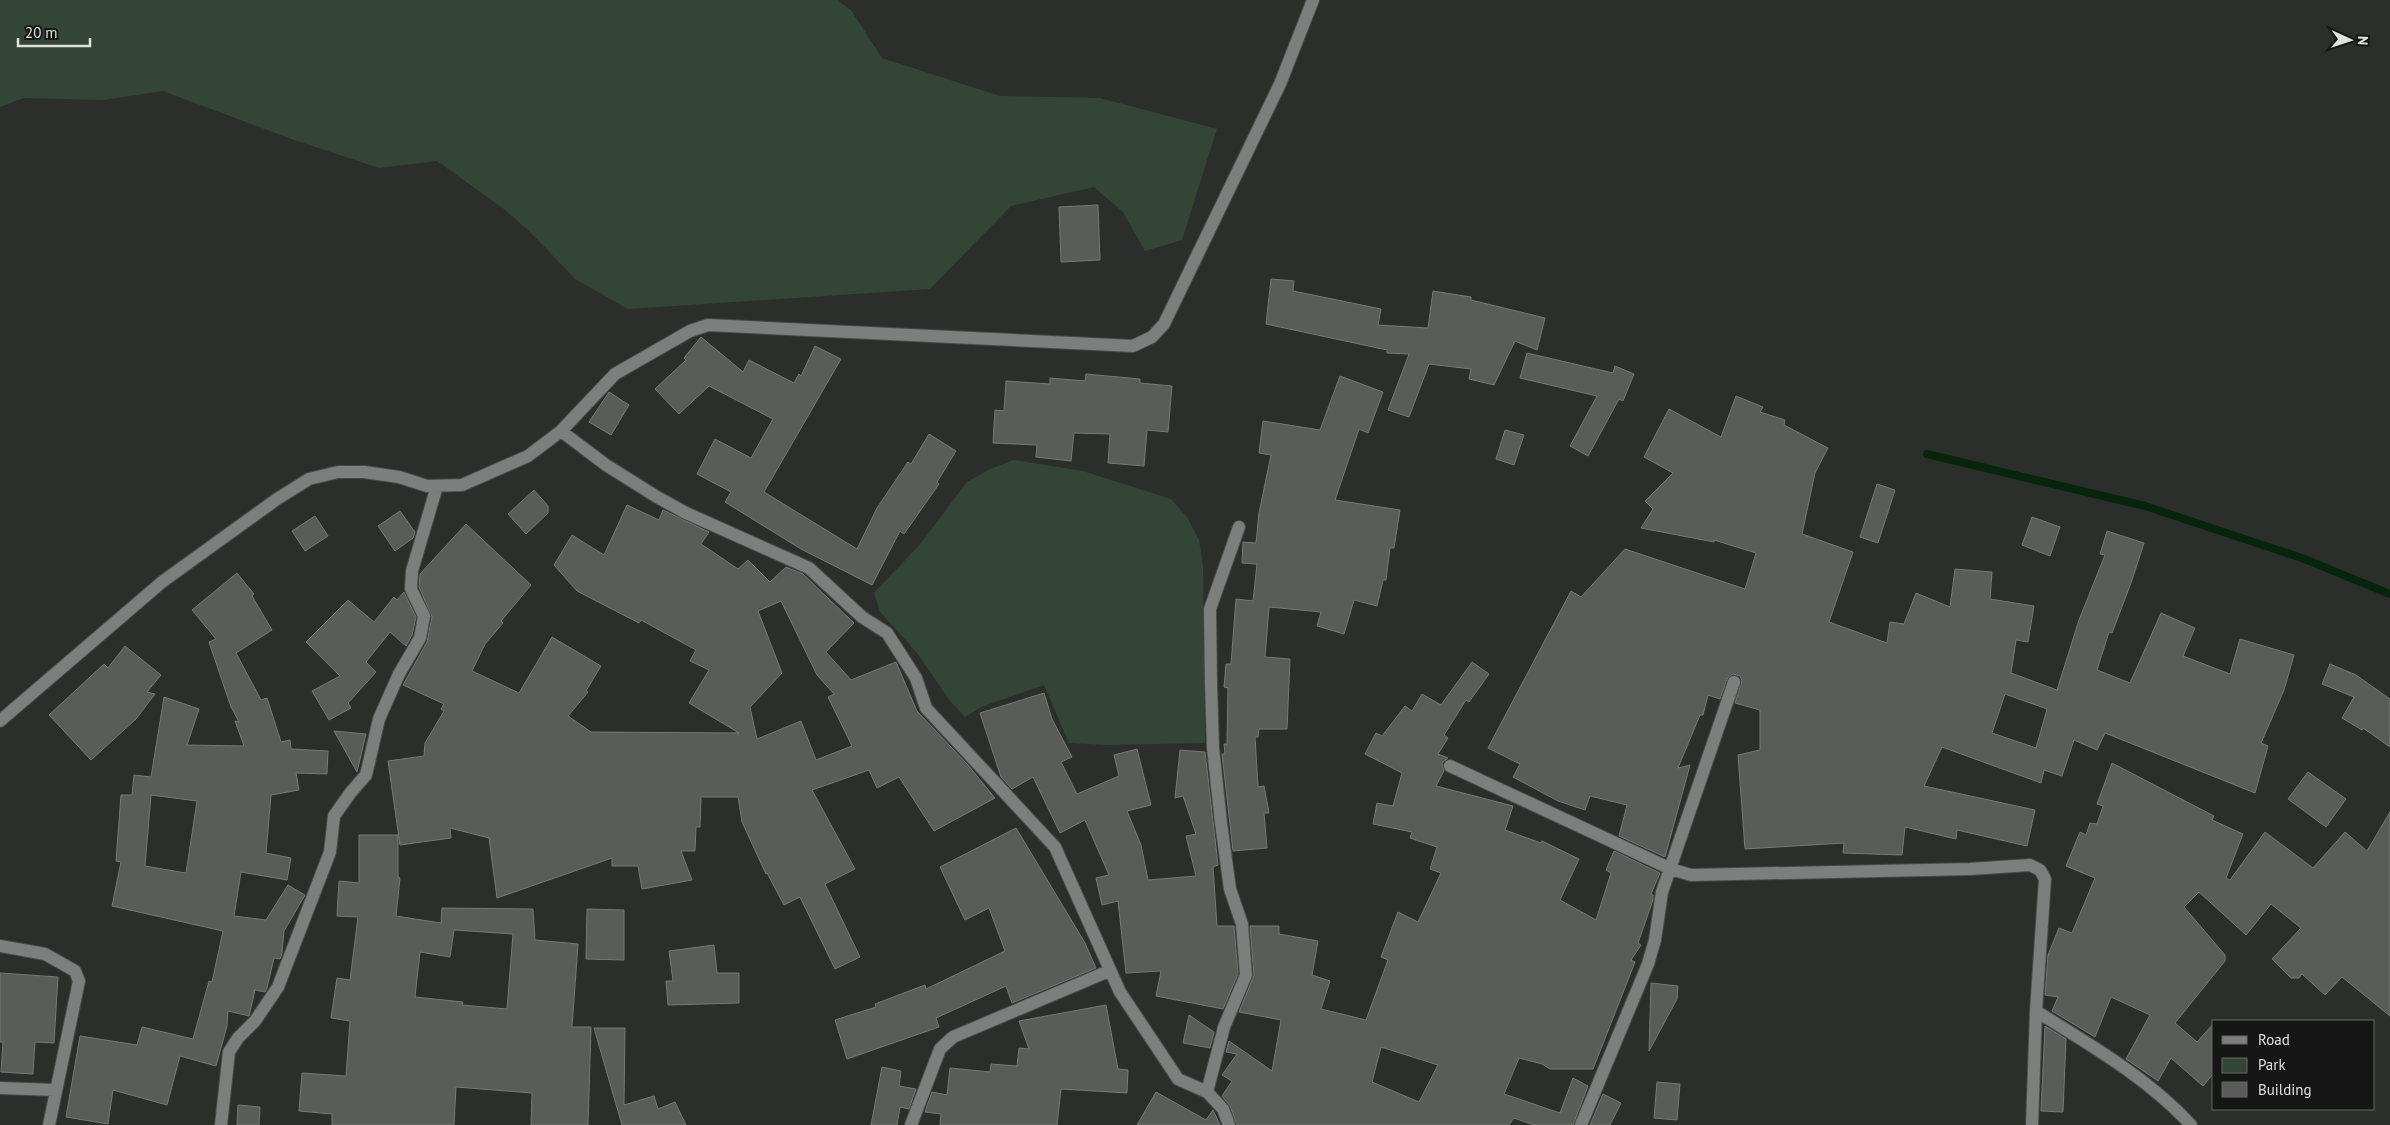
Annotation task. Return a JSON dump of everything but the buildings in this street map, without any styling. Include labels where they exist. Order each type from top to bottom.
[{"type":"street","points":[[0,721],[162,582],[277,499],[309,479],[338,472],[364,472],[399,478],[427,486],[437,486],[462,485],[491,474],[528,456],[561,431],[615,374],[690,331],[708,325],[1133,346],[1152,337],[1164,324],[1280,84],[1313,0]]},
{"type":"street","points":[[561,431],[606,465],[686,513],[809,568],[862,617],[887,633],[916,678],[926,708],[1055,848],[1120,992],[1178,1079],[1207,1092],[1223,1109],[1229,1125]]},
{"type":"street","points":[[221,1125],[229,1052],[238,1038],[255,1021],[278,987],[330,852],[334,816],[366,775],[379,719],[399,674],[420,638],[424,616],[411,589],[412,571],[437,486]]},
{"type":"street","points":[[1207,1092],[1224,1027],[1246,975],[1242,924],[1230,888],[1221,823],[1213,748],[1211,684],[1210,609],[1239,527]]},
{"type":"street","points":[[1581,1125],[1648,964],[1655,940],[1662,892],[1734,682]]},
{"type":"street","points":[[1450,766],[1671,869],[1691,875],[1970,869],[2030,865],[2040,870],[2045,880],[2036,1012],[2032,1125]]},
{"type":"street","points":[[0,946],[45,954],[75,971],[79,981],[49,1125]]},
{"type":"street","points":[[911,1125],[940,1049],[953,1037],[1109,971]]},
{"type":"street","points":[[2036,1012],[2096,1048],[2172,1104],[2191,1125]]},
{"type":"street","points":[[0,1088],[56,1090]]},
{"type":"green space","points":[[0,0],[837,0],[851,10],[882,58],[1000,96],[1100,98],[1217,129],[1182,240],[1145,251],[1123,212],[1094,187],[1011,206],[930,289],[628,309],[575,279],[532,234],[504,209],[437,161],[379,168],[294,140],[163,91],[103,100],[24,98],[0,107]]},
{"type":"green space","points":[[1014,460],[1083,471],[1171,499],[1187,517],[1199,540],[1203,565],[1205,743],[1108,745],[1069,743],[1044,685],[981,707],[965,717],[950,701],[917,653],[880,612],[874,593],[922,542],[967,482],[990,469]]},
{"type":"waterway","points":[[1927,454],[2145,506],[2302,558],[2390,594]]}]
